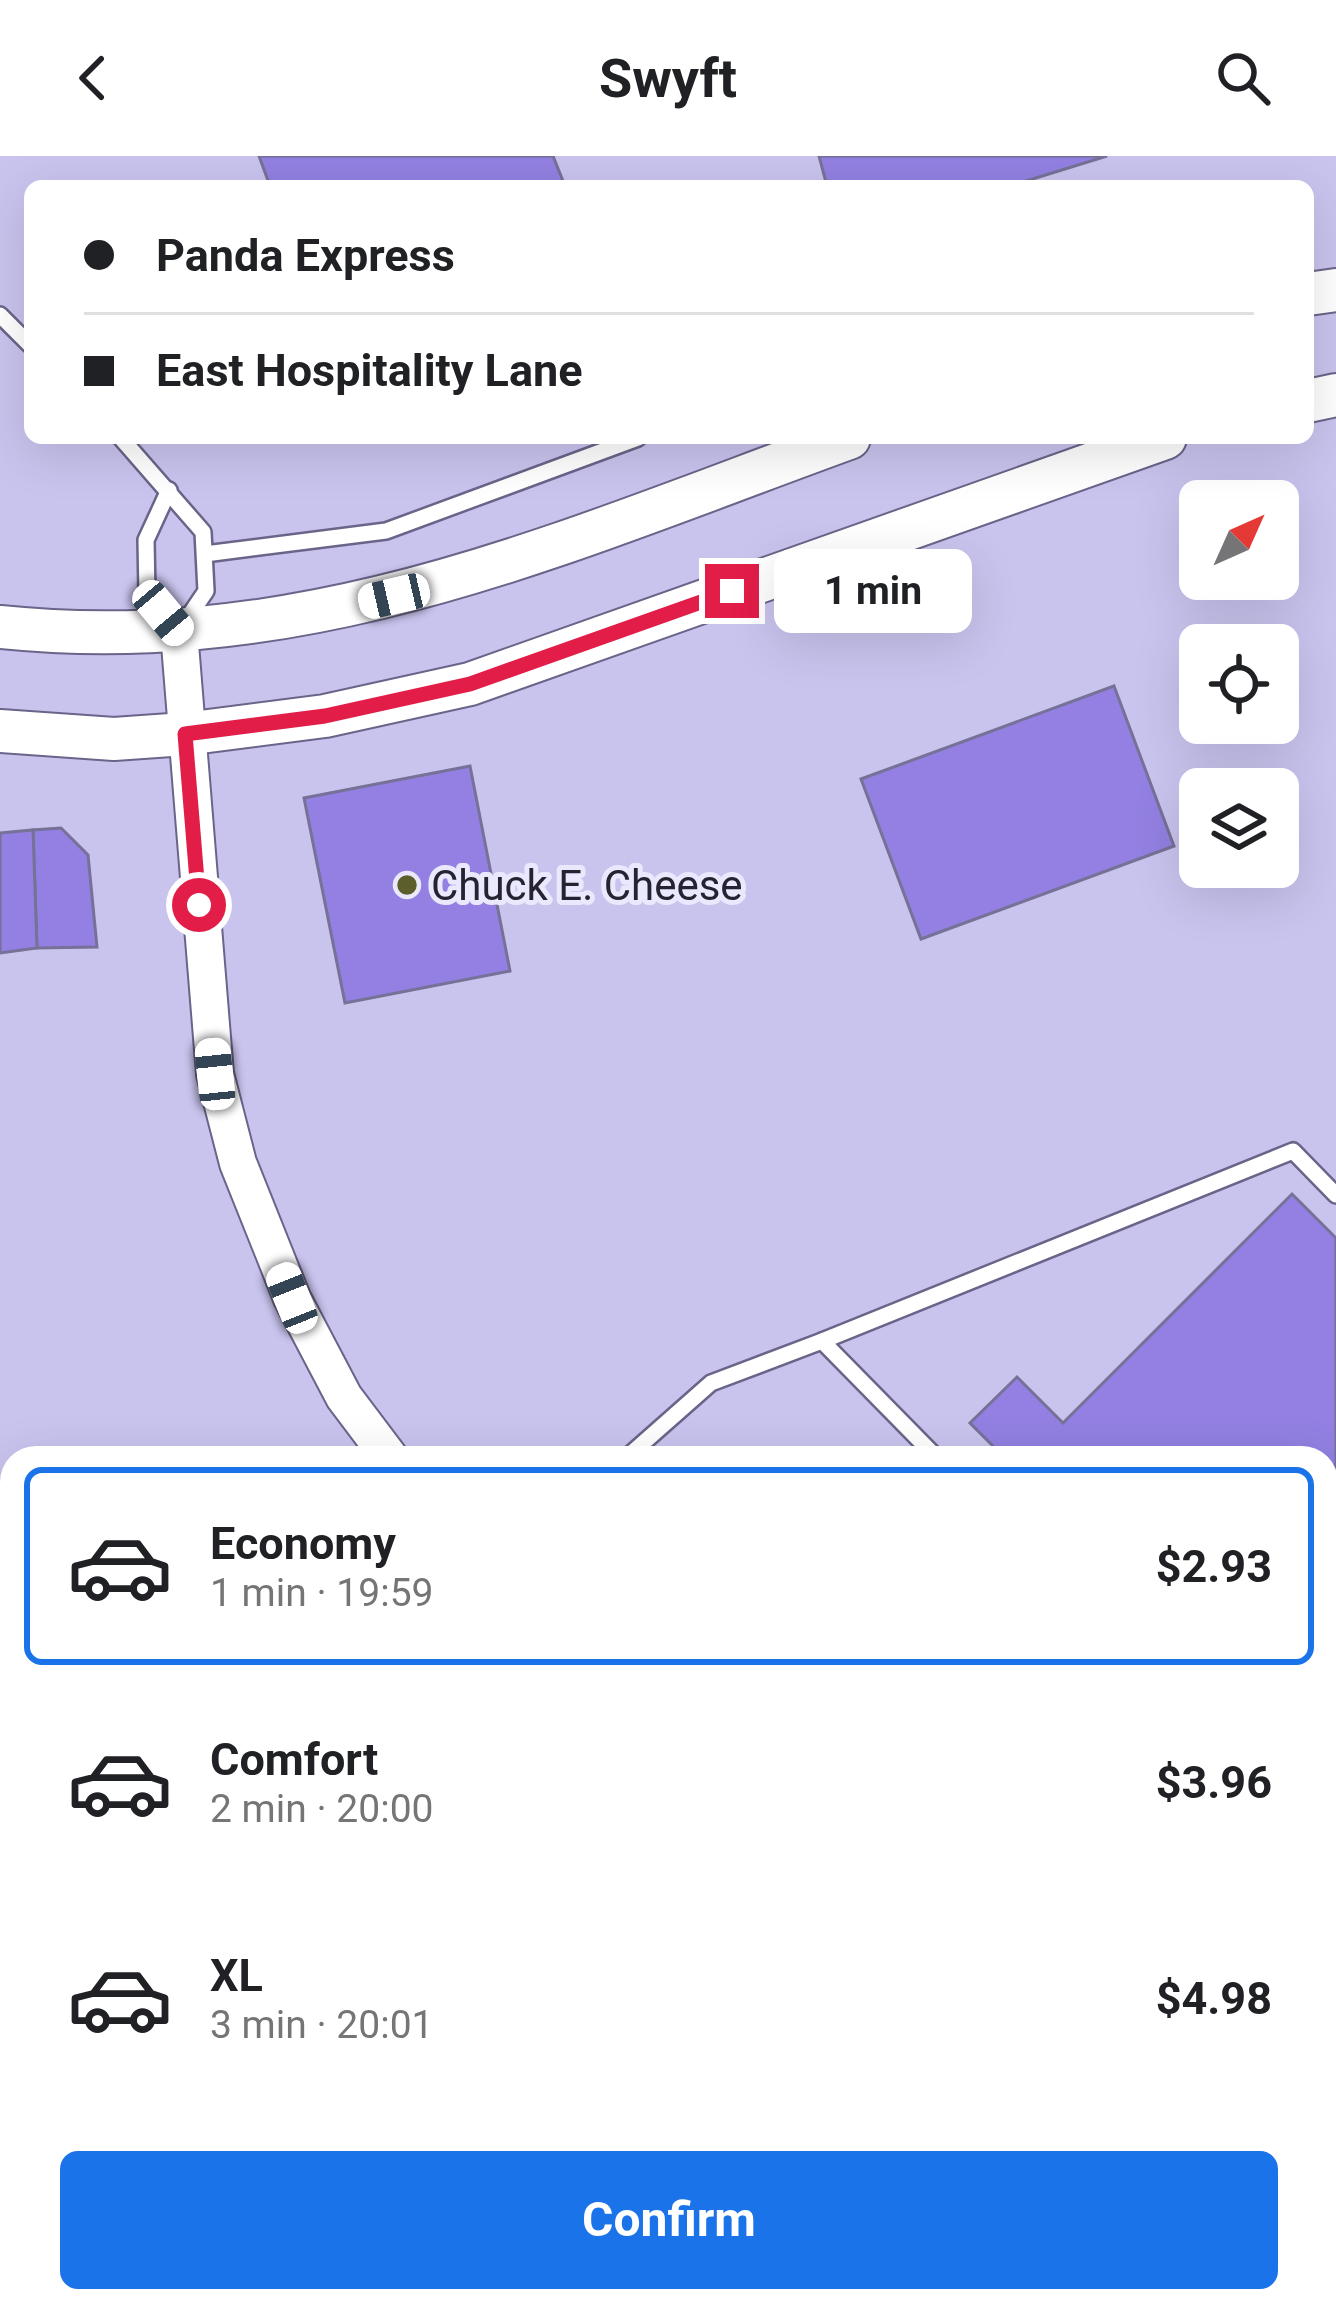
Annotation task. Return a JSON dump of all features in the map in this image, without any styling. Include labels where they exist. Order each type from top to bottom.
[{"type":"main road","points":[[0,627],[114,634],[178,632],[329,610],[422,590],[530,556],[833,444]]},
{"type":"main road","points":[[0,731],[114,740],[185,734],[325,716],[470,684],[1148,444]]},
{"type":"street","points":[[178,632],[215,1074],[238,1162],[292,1298],[344,1397],[381,1446]]},
{"type":"lane","points":[[0,315],[24,339]]},
{"type":"lane","points":[[127,444],[169,490],[203,532],[206,591],[178,632],[147,595],[146,540],[169,490]]},
{"type":"lane","points":[[205,554],[386,531],[622,444]]},
{"type":"lane","points":[[639,1446],[710,1383],[1293,1151],[1336,1196]]},
{"type":"lane","points":[[822,1341],[926,1446]]},
{"type":"building","points":[[259,156],[553,156],[563,180],[268,180]]},
{"type":"building","points":[[819,156],[1107,156],[1029,180],[825,180]]},
{"type":"building","points":[[1114,686],[1174,846],[921,939],[861,779]]},
{"type":"building","name":"Chuck E. Cheese","points":[[470,766],[510,971],[345,1003],[304,798]]},
{"type":"building","points":[[61,828],[88,855],[97,947],[37,948],[33,830]]},
{"type":"building","points":[[33,830],[37,948],[0,953],[0,833]]},
{"type":"building","points":[[1292,1194],[1336,1238],[1336,1446],[993,1446],[970,1423],[1017,1377],[1063,1423]]},
{"type":"place","name":"Chuck E. Cheese","points":[[407,885]]},
{"type":"route","points":[[199,905],[185,734],[325,716],[470,684],[732,591]]}]
